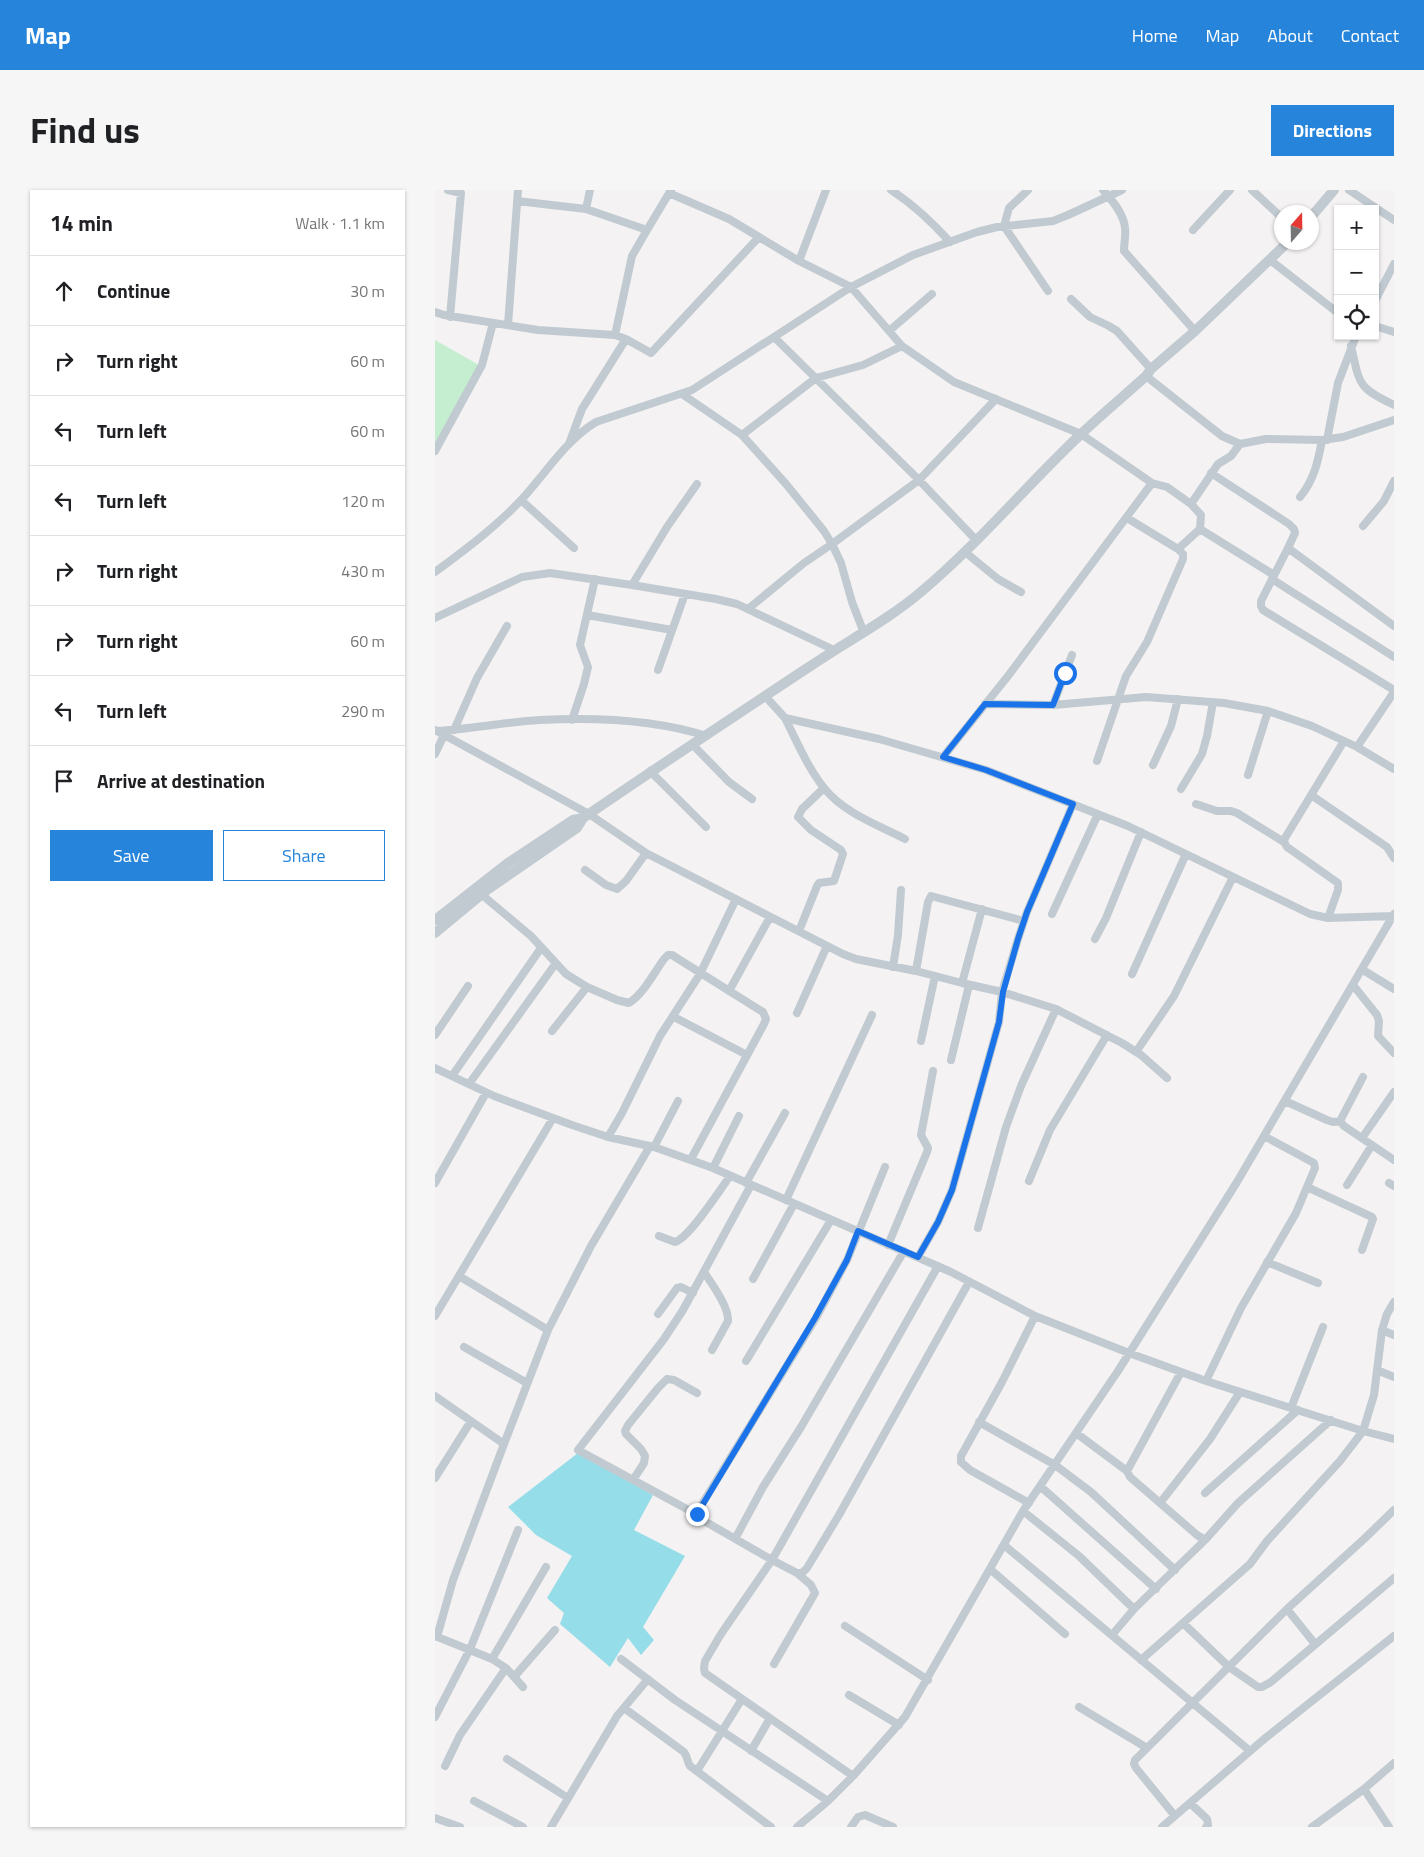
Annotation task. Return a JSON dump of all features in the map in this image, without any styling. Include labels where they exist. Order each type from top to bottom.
[{"type":"street","points":[[448,190],[461,192],[450,316]]},
{"type":"street","points":[[508,325],[518,190]]},
{"type":"street","points":[[586,209],[591,190]]},
{"type":"street","points":[[799,261],[826,190]]},
{"type":"street","points":[[891,190],[927,216],[950,242]]},
{"type":"street","points":[[1028,190],[1009,208],[1004,226],[1048,291]]},
{"type":"street","points":[[435,572],[471,546],[521,500],[582,431],[596,422],[692,390],[851,287],[905,259],[977,232],[1068,216],[1106,193],[1122,190]]},
{"type":"street","points":[[1193,230],[1230,190]]},
{"type":"street","points":[[1252,190],[1274,210]]},
{"type":"street","points":[[1319,208],[1334,190]]},
{"type":"street","points":[[1349,190],[1394,220]]},
{"type":"street","points":[[615,335],[632,256],[670,192],[729,219],[799,261],[851,287],[902,346],[954,382],[1081,434],[1152,483],[1167,487],[1191,504],[1201,515],[1200,529],[1178,549]]},
{"type":"street","points":[[1106,193],[1123,219],[1125,229],[1124,251],[1195,331]]},
{"type":"street","points":[[517,201],[586,209],[647,230]]},
{"type":"street","points":[[435,312],[538,330],[615,335],[651,353],[759,237]]},
{"type":"street","points":[[435,920],[509,863],[573,820],[586,816],[650,771],[707,736],[834,650],[894,613],[922,591],[965,552],[1081,434],[1195,331],[1280,250]]},
{"type":"street","points":[[1270,260],[1334,310]]},
{"type":"street","points":[[1378,295],[1394,264]]},
{"type":"street","points":[[889,331],[932,294]]},
{"type":"street","points":[[1071,299],[1090,317],[1117,331],[1148,373],[1222,436],[1240,444],[1265,439],[1324,440],[1343,437],[1394,420]]},
{"type":"street","points":[[435,451],[482,366],[493,323]]},
{"type":"street","points":[[1379,327],[1394,332]]},
{"type":"street","points":[[774,337],[919,480],[976,540]]},
{"type":"street","points":[[568,447],[582,409],[626,339]]},
{"type":"street","points":[[1300,497],[1313,476],[1338,383],[1355,340]]},
{"type":"street","points":[[742,435],[816,378],[863,365],[902,346]]},
{"type":"street","points":[[1351,346],[1359,381],[1370,392],[1394,405]]},
{"type":"street","points":[[682,394],[742,435],[824,531],[841,563],[863,633]]},
{"type":"street","points":[[748,609],[804,563],[919,480],[996,399]]},
{"type":"street","points":[[1191,504],[1211,472],[1218,464],[1231,456],[1240,444]]},
{"type":"street","points":[[1211,472],[1294,529],[1295,533],[1261,601],[1263,610],[1394,691],[1357,747]]},
{"type":"street","points":[[1363,526],[1384,501],[1394,481]]},
{"type":"street","points":[[943,757],[1152,483]]},
{"type":"street","points":[[631,585],[667,527],[697,484]]},
{"type":"street","points":[[521,500],[574,548]]},
{"type":"street","points":[[1097,761],[1126,676],[1147,642],[1183,559],[1183,554],[1178,549],[1127,518]]},
{"type":"street","points":[[1200,529],[1394,657]]},
{"type":"street","points":[[1287,548],[1394,626]]},
{"type":"street","points":[[965,552],[999,580],[1021,592]]},
{"type":"street","points":[[435,618],[522,577],[550,573],[730,602],[834,650]]},
{"type":"street","points":[[572,720],[588,667],[580,644],[595,579]]},
{"type":"street","points":[[658,670],[685,594]]},
{"type":"street","points":[[587,615],[672,630]]},
{"type":"street","points":[[454,730],[477,678],[507,626]]},
{"type":"street","points":[[1053,705],[1072,655]]},
{"type":"street","points":[[765,696],[785,718],[808,764],[824,788],[861,817],[905,839]]},
{"type":"street","points":[[985,704],[1053,705],[1146,697],[1213,702],[1268,711],[1312,726],[1357,747],[1394,769]]},
{"type":"street","points":[[1153,765],[1171,726],[1178,699]]},
{"type":"street","points":[[1181,789],[1202,754],[1213,702]]},
{"type":"street","points":[[1249,775],[1268,711]]},
{"type":"street","points":[[785,718],[879,739],[986,770],[1141,832],[1310,914],[1328,918],[1394,915]]},
{"type":"street","points":[[435,731],[540,720],[623,720],[678,727],[707,736]]},
{"type":"street","points":[[435,731],[586,816],[646,853],[827,946],[856,959],[917,971],[1003,992],[1056,1009],[1136,1052],[1167,1078]]},
{"type":"street","points":[[435,754],[444,735]]},
{"type":"street","points":[[1284,842],[1344,741]]},
{"type":"street","points":[[692,744],[729,782],[752,798]]},
{"type":"street","points":[[650,771],[706,827]]},
{"type":"street","points":[[799,932],[817,886],[819,883],[834,881],[843,854],[841,850],[811,830],[798,817],[802,809],[824,788]]},
{"type":"street","points":[[1311,795],[1387,847],[1394,858]]},
{"type":"street","points":[[918,1257],[938,1222],[952,1190],[999,1022],[1003,992],[1024,921],[1073,804]]},
{"type":"street","points":[[1197,804],[1217,811],[1237,813],[1284,842],[1287,847],[1338,883],[1338,890],[1328,918]]},
{"type":"street","points":[[1052,914],[1098,814]]},
{"type":"street","points":[[435,933],[481,894],[577,828],[586,816]]},
{"type":"street","points":[[1095,939],[1106,918],[1141,832]]},
{"type":"street","points":[[585,870],[606,885],[617,889],[626,881],[646,853]]},
{"type":"street","points":[[1132,974],[1186,854]]},
{"type":"street","points":[[1136,1052],[1175,996],[1233,877]]},
{"type":"street","points":[[893,967],[898,935],[901,890]]},
{"type":"street","points":[[481,894],[531,936],[565,974],[587,987],[617,1000],[629,1003],[642,991],[668,955],[672,955],[763,1012],[766,1016],[764,1024],[691,1160]]},
{"type":"street","points":[[917,971],[929,897],[936,896],[1024,921]]},
{"type":"street","points":[[608,1137],[661,1036],[700,974],[736,900]]},
{"type":"street","points":[[951,1060],[982,909]]},
{"type":"street","points":[[797,1827],[828,1801],[853,1776],[905,1718],[1023,1511],[1129,1353],[1264,1136],[1394,915]]},
{"type":"street","points":[[729,991],[770,917]]},
{"type":"street","points":[[797,1013],[827,946]]},
{"type":"street","points":[[452,1076],[541,948]]},
{"type":"street","points":[[469,1084],[556,964]]},
{"type":"street","points":[[1363,970],[1394,989]]},
{"type":"street","points":[[921,1041],[935,976]]},
{"type":"street","points":[[1353,985],[1377,1015],[1379,1036],[1394,1053]]},
{"type":"street","points":[[435,1035],[468,986]]},
{"type":"street","points":[[552,1031],[587,987]]},
{"type":"street","points":[[978,1228],[1012,1111],[1021,1086],[1056,1009]]},
{"type":"street","points":[[785,1200],[872,1015]]},
{"type":"street","points":[[674,1017],[747,1055]]},
{"type":"street","points":[[1029,1181],[1051,1130],[1107,1035]]},
{"type":"street","points":[[435,1068],[486,1093],[553,1118],[608,1137],[652,1147],[713,1168],[938,1266],[1035,1316],[1129,1353],[1206,1381],[1394,1439]]},
{"type":"street","points":[[888,1244],[927,1152],[928,1148],[921,1136],[933,1071]]},
{"type":"street","points":[[1340,1121],[1363,1077]]},
{"type":"street","points":[[1362,1138],[1394,1092]]},
{"type":"street","points":[[436,1181],[486,1093]]},
{"type":"street","points":[[523,1687],[506,1668],[492,1659],[436,1637],[453,1580],[548,1330],[591,1246],[678,1101]]},
{"type":"street","points":[[1285,1101],[1327,1120],[1333,1122],[1340,1121]]},
{"type":"street","points":[[774,1664],[815,1594],[811,1585],[797,1573],[699,1518],[697,1514],[578,1450],[579,1446],[664,1339],[693,1293],[785,1113]]},
{"type":"street","points":[[713,1168],[739,1116]]},
{"type":"street","points":[[435,1316],[553,1118]]},
{"type":"street","points":[[1340,1121],[1344,1126],[1394,1160]]},
{"type":"street","points":[[1206,1381],[1241,1308],[1295,1213],[1315,1165],[1264,1136]]},
{"type":"street","points":[[1347,1185],[1372,1145]]},
{"type":"street","points":[[697,1514],[815,1318],[847,1260],[885,1167]]},
{"type":"street","points":[[659,1236],[675,1242],[681,1240],[730,1176]]},
{"type":"street","points":[[1307,1187],[1372,1217],[1373,1219],[1362,1250]]},
{"type":"street","points":[[753,1279],[794,1204]]},
{"type":"street","points":[[746,1361],[831,1220]]},
{"type":"street","points":[[735,1539],[763,1487],[801,1427],[903,1251]]},
{"type":"street","points":[[1267,1262],[1319,1283]]},
{"type":"street","points":[[853,1776],[705,1673],[705,1661],[721,1634],[772,1560],[938,1266]]},
{"type":"street","points":[[704,1272],[726,1308],[729,1317],[711,1350]]},
{"type":"street","points":[[459,1276],[548,1330]]},
{"type":"street","points":[[797,1573],[802,1573],[807,1568],[839,1515],[969,1282]]},
{"type":"street","points":[[658,1314],[677,1288],[681,1287],[693,1293]]},
{"type":"street","points":[[1141,1660],[1250,1564],[1267,1541],[1340,1461],[1363,1431],[1374,1394],[1382,1330],[1387,1314],[1394,1302]]},
{"type":"street","points":[[1029,1503],[970,1470],[961,1462],[963,1450],[1002,1382],[1035,1316]]},
{"type":"street","points":[[1205,1493],[1295,1409],[1323,1327]]},
{"type":"street","points":[[1382,1330],[1394,1335]]},
{"type":"street","points":[[464,1347],[527,1384]]},
{"type":"street","points":[[1377,1370],[1394,1377]]},
{"type":"street","points":[[1127,1471],[1181,1372]]},
{"type":"street","points":[[633,1480],[645,1456],[626,1434],[625,1431],[628,1426],[667,1379],[674,1380],[697,1393]]},
{"type":"street","points":[[1160,1503],[1210,1438],[1240,1392]]},
{"type":"street","points":[[435,1397],[504,1444]]},
{"type":"street","points":[[1112,1635],[1135,1609],[1205,1540],[1238,1503],[1331,1420]]},
{"type":"street","points":[[435,1478],[471,1421]]},
{"type":"street","points":[[979,1422],[1055,1464],[1091,1492],[1175,1570]]},
{"type":"street","points":[[1076,1433],[1127,1471],[1130,1477],[1205,1540]]},
{"type":"street","points":[[1040,1486],[1155,1589]]},
{"type":"street","points":[[1175,1816],[1134,1764],[1135,1760],[1287,1609],[1364,1540],[1394,1510]]},
{"type":"street","points":[[1023,1511],[1079,1556],[1135,1609]]},
{"type":"street","points":[[435,1717],[469,1649],[518,1530]]},
{"type":"street","points":[[1004,1545],[1250,1751]]},
{"type":"street","points":[[492,1659],[546,1567]]},
{"type":"street","points":[[991,1570],[1065,1634]]},
{"type":"street","points":[[1183,1623],[1229,1666],[1262,1687],[1271,1682],[1394,1578]]},
{"type":"street","points":[[1287,1609],[1315,1644]]},
{"type":"street","points":[[845,1626],[928,1680]]},
{"type":"street","points":[[514,1677],[555,1630]]},
{"type":"street","points":[[1162,1827],[1250,1751],[1394,1636]]},
{"type":"street","points":[[621,1659],[722,1732],[828,1801]]},
{"type":"street","points":[[445,1766],[460,1735],[506,1668]]},
{"type":"street","points":[[551,1827],[599,1746],[624,1708],[648,1679]]},
{"type":"street","points":[[849,1695],[899,1725]]},
{"type":"street","points":[[697,1771],[742,1700]]},
{"type":"street","points":[[1079,1706],[1147,1748]]},
{"type":"street","points":[[624,1708],[684,1752],[688,1763],[697,1771],[771,1827]]},
{"type":"street","points":[[751,1751],[770,1718]]},
{"type":"street","points":[[507,1759],[568,1798]]},
{"type":"street","points":[[1312,1827],[1364,1789],[1394,1763]]},
{"type":"street","points":[[1364,1789],[1389,1827]]},
{"type":"street","points":[[474,1801],[523,1827]]},
{"type":"street","points":[[1190,1803],[1207,1819],[1208,1825],[1206,1827]]},
{"type":"street","points":[[851,1827],[858,1817],[865,1815],[893,1827]]},
{"type":"street","points":[[435,1818],[460,1827]]},
{"type":"green space","points":[[435,340],[479,365],[435,444]]},
{"type":"water","points":[[578,1453],[653,1495],[634,1530],[685,1556],[643,1627],[654,1640],[641,1655],[628,1638],[610,1667],[560,1624],[564,1613],[547,1598],[572,1556],[536,1535],[508,1507]]},
{"type":"route","points":[[697,1514],[815,1318],[847,1260],[858,1231],[918,1257],[938,1222],[952,1190],[999,1022],[1003,992],[1018,939],[1027,912],[1073,804],[986,770],[943,757],[985,704],[1053,705],[1065,673]]}]
